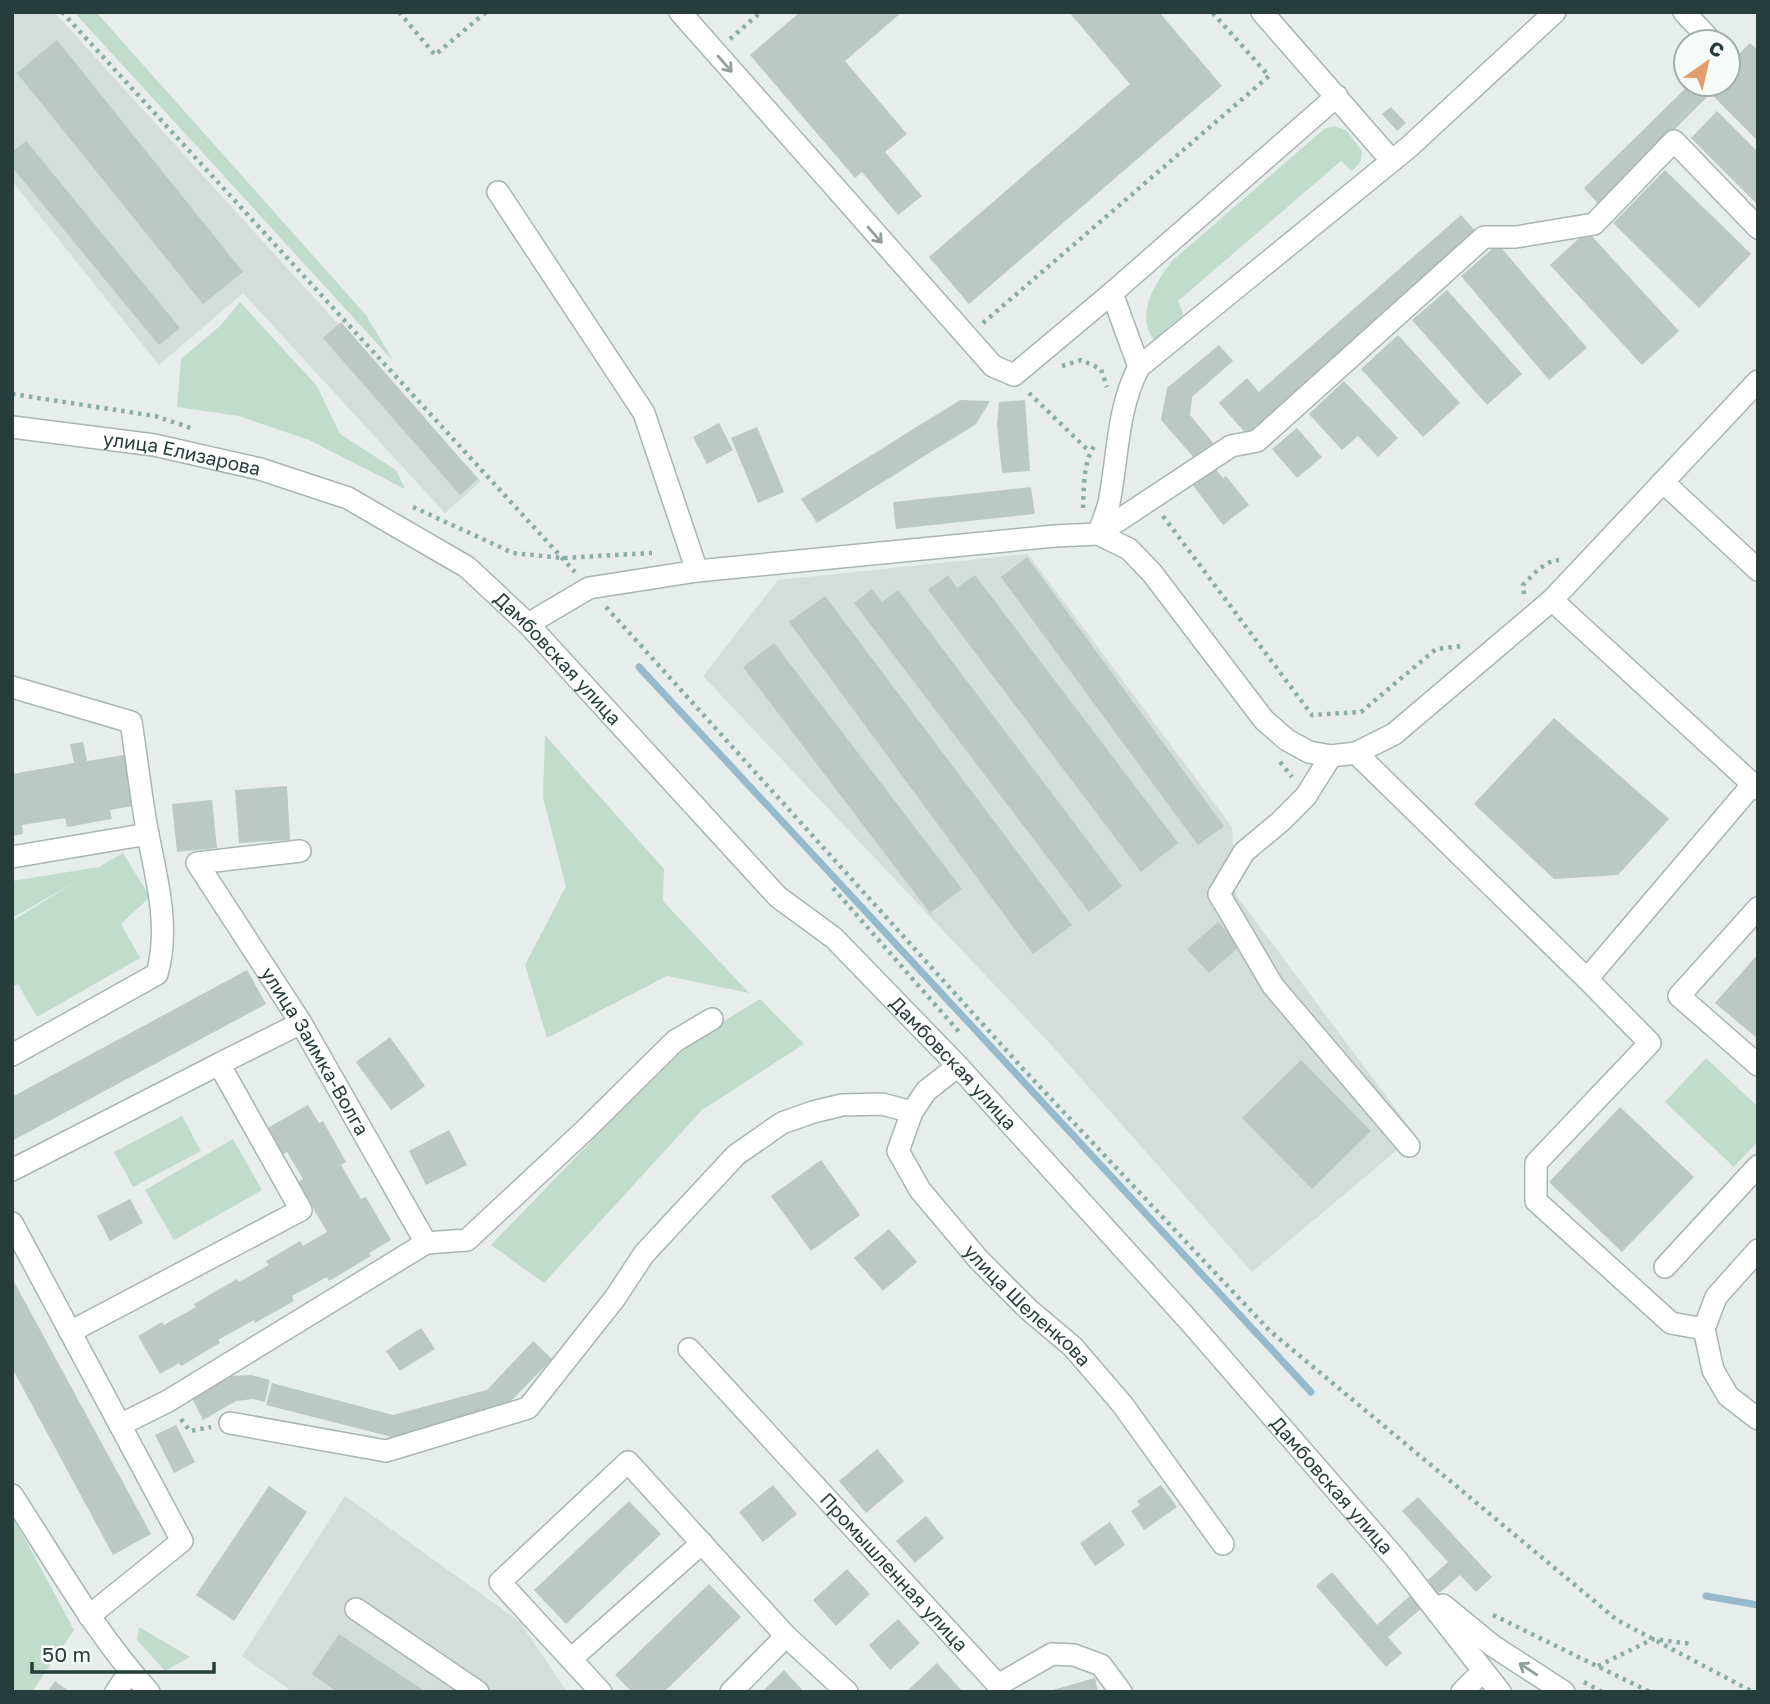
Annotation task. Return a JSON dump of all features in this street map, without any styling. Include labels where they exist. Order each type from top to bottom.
[{"type":"street","points":[[680,12],[993,366],[1014,375],[1337,96]]},
{"type":"street","points":[[1262,12],[1392,161]]},
{"type":"street","points":[[1098,534],[1108,504],[1125,403],[1139,367],[1392,161],[1555,12]]},
{"type":"street","points":[[1684,12],[1699,28]]},
{"type":"street","points":[[1098,534],[1231,446],[1257,440],[1484,237],[1516,237],[1594,224],[1674,141],[1758,228]]},
{"type":"street","points":[[498,192],[644,412],[697,571]]},
{"type":"street","points":[[1112,293],[1139,367]]},
{"type":"street","points":[[528,624],[589,588],[697,571],[1098,534],[1129,549],[1152,573],[1264,720],[1287,740],[1309,752],[1331,756],[1356,753],[1394,734],[1552,600],[1758,381]]},
{"type":"street","name":"улица Елизарова","points":[[12,427],[154,445],[260,469],[348,498]]},
{"type":"street","points":[[1663,482],[1758,570]]},
{"type":"street","name":"Дамбовская улица","points":[[348,498],[467,566],[528,624],[778,897],[834,938],[958,1066],[1191,1323],[1415,1582],[1500,1692]]},
{"type":"street","points":[[1552,600],[1755,787],[1587,979]]},
{"type":"street","points":[[12,687],[131,722],[148,834],[161,891],[161,960],[157,974],[12,1055]]},
{"type":"street","points":[[1356,753],[1650,1043],[1536,1163],[1536,1201],[1671,1323],[1704,1329]]},
{"type":"street","points":[[1331,756],[1307,796],[1244,852],[1219,894],[1273,986],[1409,1146]]},
{"type":"street","points":[[12,857],[148,834]]},
{"type":"street","name":"улица Заимка-Волга","points":[[300,851],[197,863],[300,1023],[426,1243]]},
{"type":"street","points":[[1758,908],[1679,996],[1758,1065]]},
{"type":"street","points":[[120,1425],[168,1401],[426,1243],[467,1240],[584,1131],[675,1041],[712,1019]]},
{"type":"street","points":[[12,1170],[300,1023]]},
{"type":"street","points":[[70,1332],[301,1210],[219,1065]]},
{"type":"street","name":"улица Шеленкова","points":[[958,1066],[926,1091],[912,1112],[898,1151],[920,1190],[1004,1287],[1073,1347],[1122,1404],[1223,1544]]},
{"type":"street","points":[[230,1423],[386,1451],[528,1408],[615,1298],[645,1254],[736,1155],[782,1123],[813,1112],[842,1105],[882,1104],[912,1112]]},
{"type":"street","points":[[1665,1267],[1758,1166]]},
{"type":"street","points":[[12,1223],[182,1541],[89,1616]]},
{"type":"street","points":[[1758,1250],[1716,1297],[1704,1329],[1713,1370],[1728,1396],[1758,1419]]},
{"type":"street","name":"Промышленная улица","points":[[689,1349],[999,1689],[1052,1654],[1074,1655],[1101,1664],[1121,1692]]},
{"type":"street","points":[[601,1692],[500,1582],[628,1462],[786,1636],[847,1692]]},
{"type":"street","points":[[12,1495],[89,1616],[149,1692]]},
{"type":"street","points":[[571,1659],[702,1543]]},
{"type":"street","points":[[1415,1582],[1493,1646],[1564,1692]]},
{"type":"street","points":[[356,1609],[478,1692]]},
{"type":"street","points":[[731,1692],[786,1636]]},
{"type":"street","points":[[116,1692],[130,1671]]},
{"type":"street","points":[[1462,1692],[1483,1671]]},
{"type":"path","points":[[62,12],[589,588],[1025,1071],[1270,1331],[1616,1620],[1753,1692]]},
{"type":"path","points":[[398,12],[435,55],[486,12]]},
{"type":"path","points":[[726,42],[761,12]]},
{"type":"path","points":[[977,328],[1269,76],[1212,12]]},
{"type":"path","points":[[1056,372],[1065,364],[1081,360],[1101,369],[1108,389]]},
{"type":"path","points":[[1014,375],[1029,394],[1090,452]]},
{"type":"path","points":[[1029,394],[1038,386]]},
{"type":"path","points":[[1082,516],[1084,483],[1090,452],[1097,442]]},
{"type":"path","points":[[1525,604],[1523,585],[1549,561],[1569,560]]},
{"type":"path","points":[[1312,715],[1361,712],[1436,649],[1463,646]]},
{"type":"path","points":[[168,1401],[190,1431],[230,1423]]},
{"type":"path","points":[[1492,1615],[1650,1692]]},
{"type":"path","points":[[1597,1666],[1653,1639],[1692,1644]]},
{"type":"shaded area","points":[[12,12],[54,12],[481,481],[445,513],[243,293],[159,365],[12,181]]},
{"type":"shaded area","points":[[1028,554],[1232,827],[1236,895],[1415,1135],[1252,1272],[1055,1049],[703,676],[778,580]]},
{"type":"shaded area","points":[[345,1496],[519,1621],[567,1692],[293,1692],[242,1656]]},
{"type":"green space","points":[[74,12],[96,12],[366,315],[394,362]]},
{"type":"green space","points":[[1334,126],[1346,130],[1362,151],[1361,161],[1352,171],[1341,161],[1178,301],[1183,313],[1178,322],[1168,334],[1154,340],[1146,320],[1149,299],[1172,261],[1324,129]]},
{"type":"green space","points":[[240,302],[317,386],[340,434],[396,470],[405,489],[309,440],[239,416],[177,407],[181,359],[220,326]]},
{"type":"green space","points":[[545,735],[664,869],[663,901],[749,993],[667,976],[547,1038],[525,965],[566,886],[543,798]]},
{"type":"green space","points":[[123,853],[150,897],[121,924],[140,958],[37,1017],[18,984],[12,987],[12,921],[77,881],[12,918],[12,881],[99,867]]},
{"type":"green space","points":[[760,999],[804,1044],[702,1110],[544,1283],[491,1245],[682,1047]]},
{"type":"green space","points":[[1706,1058],[1758,1107],[1758,1141],[1734,1167],[1665,1102]]},
{"type":"green space","points":[[182,1116],[201,1151],[133,1187],[114,1152]]},
{"type":"green space","points":[[233,1139],[262,1190],[174,1240],[145,1190]]},
{"type":"green space","points":[[12,1515],[74,1630],[32,1692],[12,1692]]},
{"type":"green space","points":[[139,1627],[190,1657],[165,1671],[137,1640]]},
{"type":"building","points":[[800,12],[902,12],[845,61],[907,134],[885,152],[922,196],[898,215],[862,172],[855,178],[750,55]]},
{"type":"building","points":[[1069,12],[1159,12],[1222,86],[969,304],[929,257],[1130,84]]},
{"type":"building","points":[[57,40],[243,272],[203,304],[17,73]]},
{"type":"building","points":[[1750,43],[1758,50],[1758,141],[1715,98],[1742,98],[1742,51]]},
{"type":"building","points":[[1676,98],[1706,98],[1599,205],[1584,188]]},
{"type":"building","points":[[1391,107],[1406,123],[1397,131],[1382,114]]},
{"type":"building","points":[[1717,111],[1758,152],[1758,205],[1691,138]]},
{"type":"building","points":[[26,141],[180,328],[159,345],[12,167],[12,152]]},
{"type":"building","points":[[1665,170],[1751,254],[1699,308],[1613,223]]},
{"type":"building","points":[[1461,215],[1479,235],[1249,437],[1219,403],[1247,378],[1259,392]]},
{"type":"building","points":[[1587,231],[1679,331],[1642,365],[1550,265]]},
{"type":"building","points":[[1498,244],[1587,348],[1549,380],[1461,276]]},
{"type":"building","points":[[1447,290],[1522,374],[1487,405],[1412,320]]},
{"type":"building","points":[[341,322],[478,479],[460,495],[323,338]]},
{"type":"building","points":[[1398,335],[1460,403],[1423,437],[1361,369]]},
{"type":"building","points":[[1219,345],[1233,361],[1192,397],[1190,415],[1214,444],[1195,459],[1161,420],[1167,388]]},
{"type":"building","points":[[1344,381],[1398,438],[1378,457],[1358,436],[1342,450],[1309,414]]},
{"type":"building","points":[[960,400],[990,401],[976,424],[817,523],[801,499]]},
{"type":"building","points":[[1025,400],[1030,471],[1002,473],[997,425],[999,402]]},
{"type":"building","points":[[719,423],[733,450],[707,464],[693,437]]},
{"type":"building","points":[[757,427],[784,492],[758,503],[731,438]]},
{"type":"building","points":[[1297,428],[1322,457],[1297,478],[1272,449]]},
{"type":"building","points":[[1214,467],[1223,478],[1226,476],[1249,505],[1223,525],[1192,484]]},
{"type":"building","points":[[1031,487],[1035,514],[896,529],[893,502]]},
{"type":"building","points":[[1027,557],[1224,826],[1198,845],[1001,577]]},
{"type":"building","points":[[948,575],[957,588],[975,575],[1178,843],[1141,872],[928,590]]},
{"type":"building","points":[[872,589],[882,602],[898,590],[1122,886],[1089,912],[854,603]]},
{"type":"building","points":[[825,596],[1072,925],[1033,954],[789,622]]},
{"type":"building","points":[[774,643],[962,889],[930,913],[743,667]]},
{"type":"building","points":[[1554,718],[1669,819],[1618,875],[1554,879],[1474,804]]},
{"type":"building","points":[[83,742],[87,761],[124,755],[133,806],[110,810],[112,819],[67,827],[65,818],[22,825],[23,834],[12,836],[12,774],[74,763],[70,744]]},
{"type":"building","points":[[287,786],[290,840],[239,843],[235,790]]},
{"type":"building","points":[[212,800],[217,848],[177,852],[172,804]]},
{"type":"building","points":[[1218,922],[1240,946],[1209,973],[1187,949]]},
{"type":"building","points":[[1758,954],[1758,1039],[1715,1003]]},
{"type":"building","points":[[247,970],[266,1004],[12,1141],[12,1097]]},
{"type":"building","points":[[390,1037],[425,1086],[391,1110],[356,1062]]},
{"type":"building","points":[[1301,1060],[1371,1131],[1312,1189],[1242,1118]]},
{"type":"building","points":[[308,1105],[319,1123],[323,1121],[346,1162],[341,1165],[361,1199],[366,1197],[391,1240],[369,1253],[371,1256],[329,1281],[327,1277],[292,1296],[294,1301],[218,1340],[220,1343],[181,1366],[179,1363],[160,1374],[138,1336],[196,1307],[194,1304],[237,1279],[239,1282],[269,1265],[266,1261],[300,1241],[303,1246],[327,1232],[298,1182],[303,1179],[287,1152],[282,1155],[266,1129]]},
{"type":"building","points":[[1620,1107],[1694,1177],[1622,1252],[1549,1182]]},
{"type":"building","points":[[449,1130],[467,1165],[426,1185],[409,1151]]},
{"type":"building","points":[[821,1160],[860,1215],[811,1251],[771,1196]]},
{"type":"building","points":[[130,1199],[143,1223],[110,1241],[97,1216]]},
{"type":"building","points":[[889,1229],[917,1262],[883,1291],[854,1258]]},
{"type":"building","points":[[12,1278],[151,1534],[113,1555],[12,1368]]},
{"type":"building","points":[[421,1328],[435,1349],[400,1371],[386,1351]]},
{"type":"building","points":[[533,1341],[552,1359],[508,1404],[392,1437],[266,1405],[272,1383],[393,1415],[487,1390]]},
{"type":"building","points":[[251,1375],[270,1380],[265,1402],[253,1399],[236,1401],[203,1420],[192,1398],[229,1376]]},
{"type":"building","points":[[176,1425],[195,1462],[174,1473],[155,1435]]},
{"type":"building","points":[[877,1449],[904,1481],[866,1513],[839,1481]]},
{"type":"building","points":[[773,1485],[797,1514],[763,1542],[739,1512]]},
{"type":"building","points":[[1161,1485],[1177,1507],[1144,1530],[1131,1511],[1140,1505],[1137,1501]]},
{"type":"building","points":[[269,1486],[307,1512],[234,1621],[196,1595]]},
{"type":"building","points":[[1418,1497],[1492,1577],[1476,1592],[1460,1575],[1388,1637],[1402,1653],[1386,1667],[1316,1586],[1332,1572],[1377,1625],[1448,1562],[1402,1511]]},
{"type":"building","points":[[629,1501],[661,1534],[566,1624],[534,1590]]},
{"type":"building","points":[[926,1516],[944,1538],[915,1563],[896,1541]]},
{"type":"building","points":[[1110,1522],[1125,1545],[1095,1566],[1080,1543]]},
{"type":"building","points":[[847,1569],[870,1594],[836,1626],[813,1600]]},
{"type":"building","points":[[709,1584],[741,1617],[664,1692],[632,1692],[615,1675]]},
{"type":"building","points":[[898,1619],[920,1643],[890,1670],[869,1645]]},
{"type":"building","points":[[339,1634],[426,1692],[337,1692],[312,1674]]},
{"type":"building","points":[[937,1663],[963,1692],[906,1692]]},
{"type":"building","points":[[784,1670],[804,1692],[762,1692]]},
{"type":"building","points":[[1095,1678],[1098,1692],[1049,1691]]},
{"type":"building","points":[[55,1681],[70,1692],[47,1692]]},
{"type":"waterway","points":[[639,667],[1311,1392]]},
{"type":"waterway","points":[[1706,1596],[1758,1605]]}]
